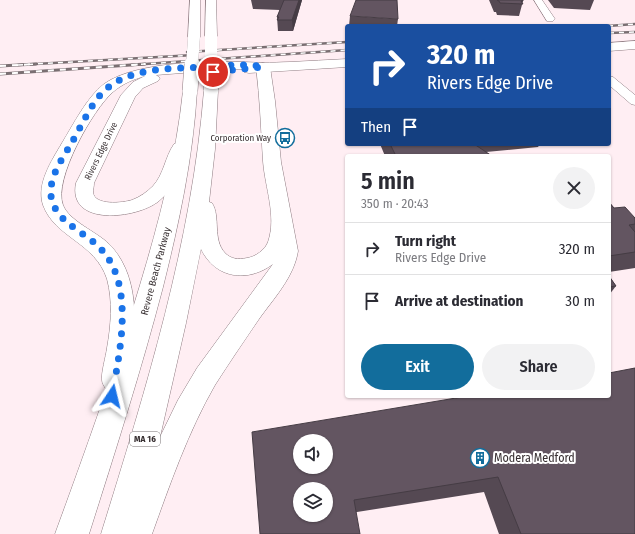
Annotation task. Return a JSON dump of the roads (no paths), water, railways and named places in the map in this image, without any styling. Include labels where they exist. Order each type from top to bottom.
[{"type":"main road","name":"Revere Beach Parkway","points":[[72,534],[119,395],[154,277],[172,204],[187,126],[194,37],[195,0]]},
{"type":"main road","name":"MA 16","points":[[118,534],[148,427],[191,250],[210,121],[211,0]]},
{"type":"main road","points":[[611,47],[635,45]]},
{"type":"main road","name":"Rivers Edge Drive","points":[[187,126],[172,169],[163,185],[152,197],[136,206],[116,209],[97,207],[87,201],[83,192],[85,183],[128,95],[135,87],[144,81],[164,76],[255,67],[345,63]]},
{"type":"main road","name":"Rivers Edge Drive","points":[[89,484],[116,375],[121,339],[121,300],[118,279],[108,258],[92,241],[62,218],[54,208],[51,190],[55,173],[98,98],[112,85],[137,74],[153,70],[233,65],[255,67]]},
{"type":"main road","points":[[135,534],[173,441],[197,393],[224,350],[283,267],[287,251],[272,162],[254,102],[255,67]]},
{"type":"main road","points":[[203,176],[210,244],[216,256],[222,263],[231,267],[241,268],[267,258],[275,250],[279,241],[281,221]]},
{"type":"street","points":[[538,0],[550,19]]},
{"type":"street","points":[[611,81],[635,101]]},
{"type":"railway","points":[[611,26],[635,24]]},
{"type":"railway","points":[[611,33],[635,32]]},
{"type":"railway","points":[[187,52],[345,42]]},
{"type":"railway","points":[[131,65],[345,50]]},
{"type":"railway","points":[[18,65],[194,55]]},
{"type":"railway","points":[[18,65],[36,64]]},
{"type":"railway","points":[[0,74],[145,64]]},
{"type":"railway","points":[[0,66],[18,65]]},
{"type":"place","name":"Corporation Way","points":[[285,138]]},
{"type":"place","name":"Modera Medford","points":[[480,458]]}]
